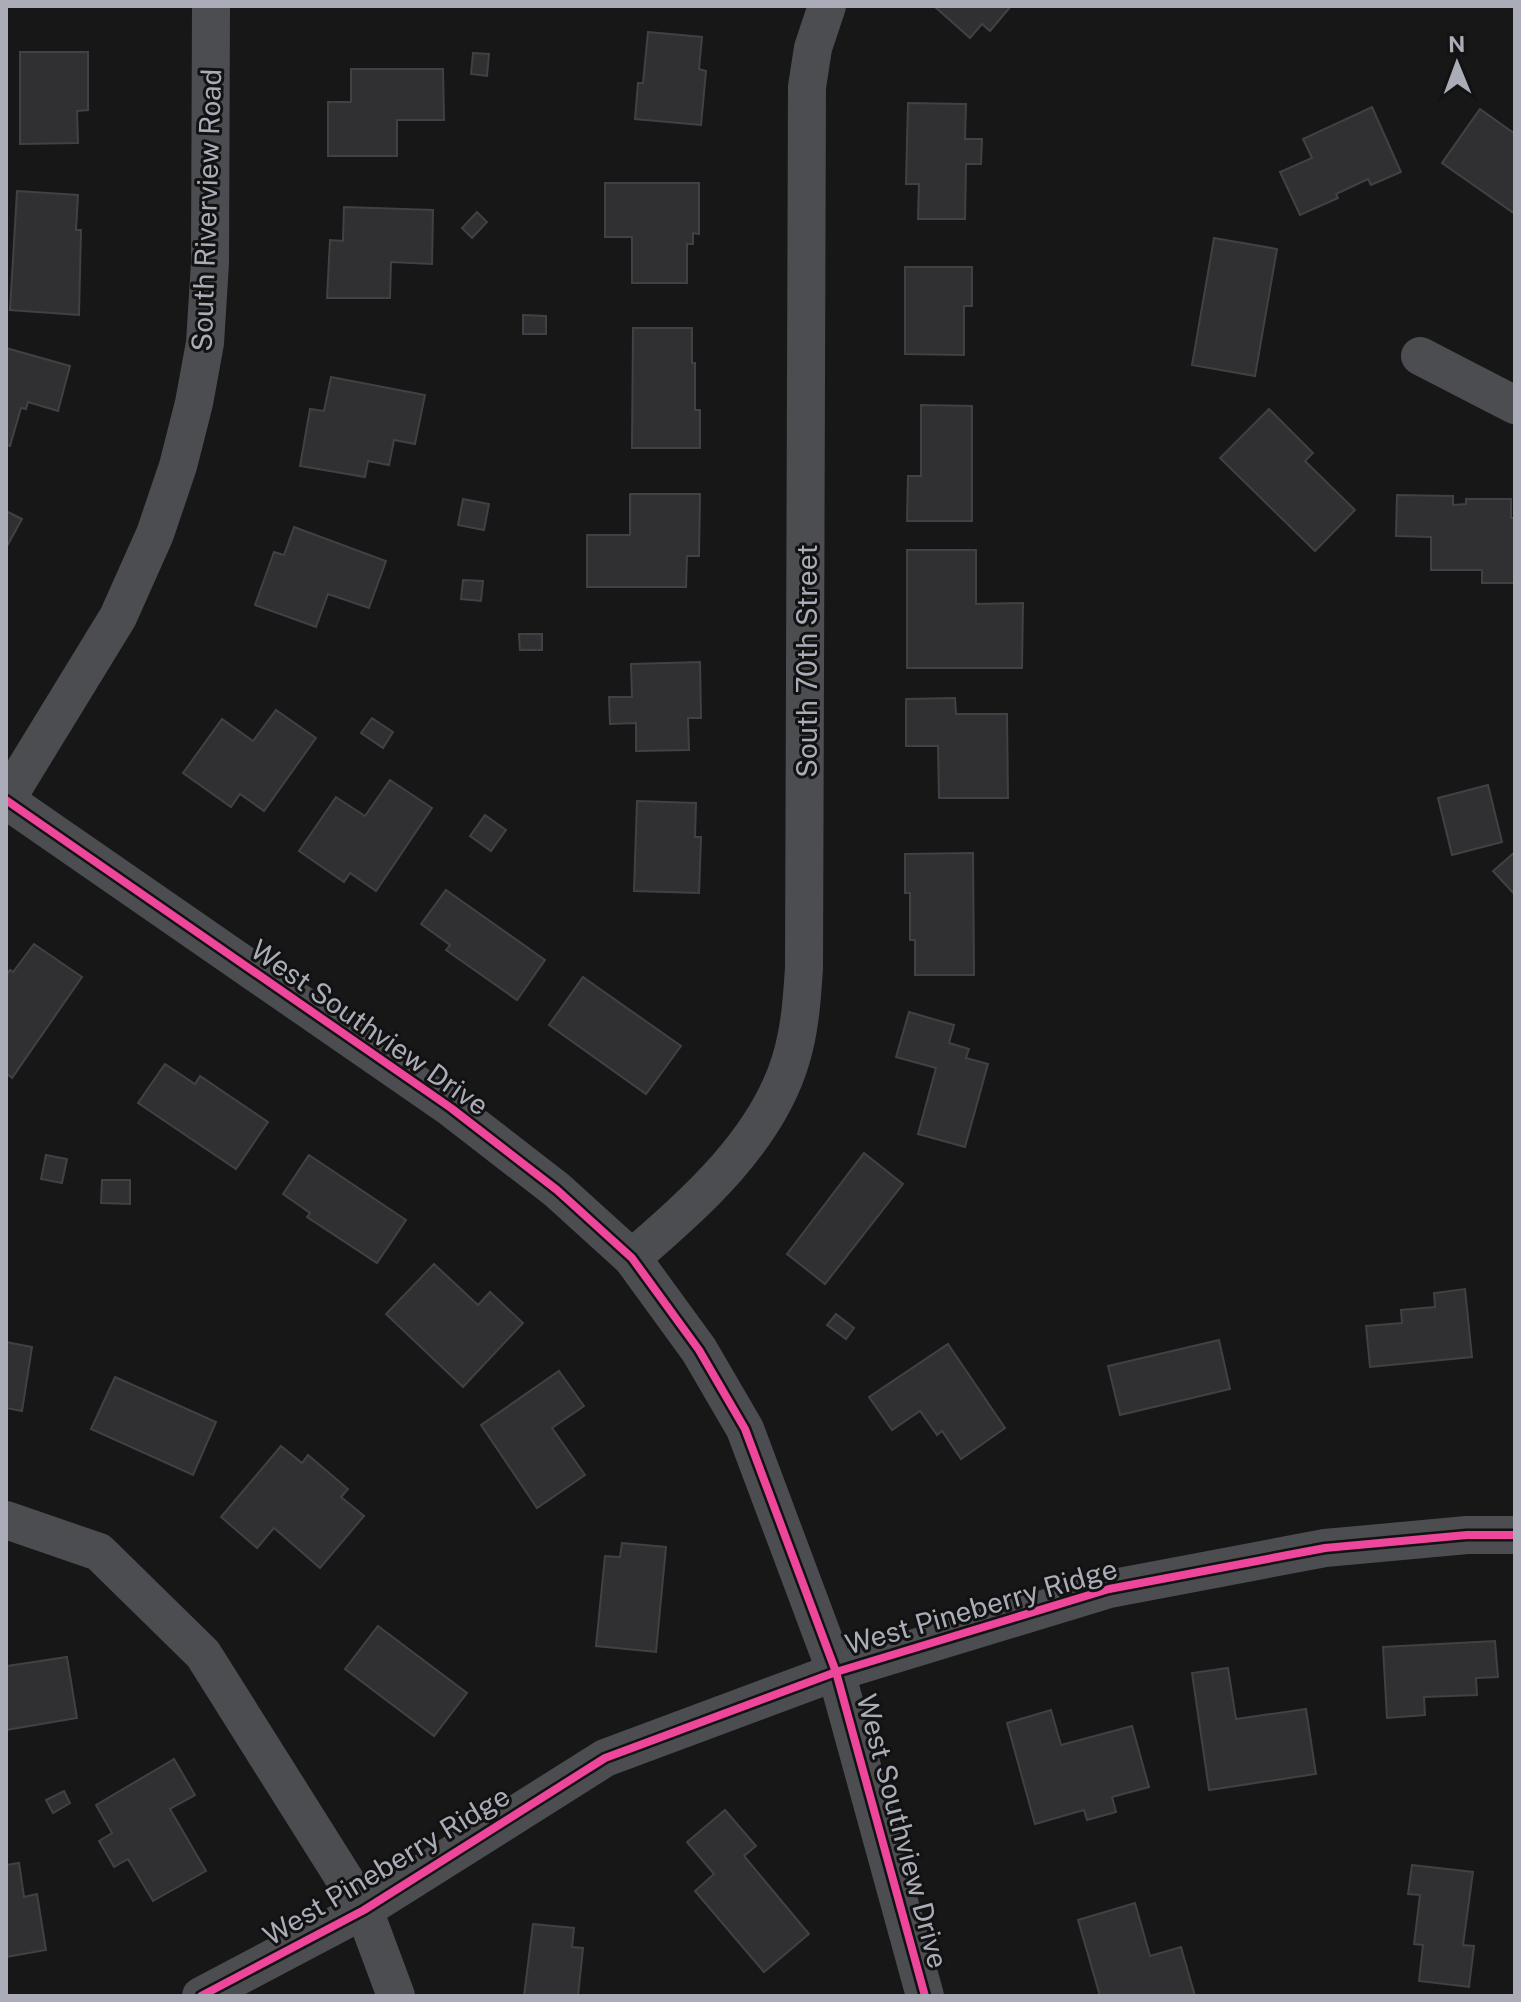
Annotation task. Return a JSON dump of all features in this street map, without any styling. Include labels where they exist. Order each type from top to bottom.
[{"type":"street","name":"South Riverview Road","points":[[6,800],[118,617],[155,534],[178,466],[205,343],[210,263],[211,6]]},
{"type":"street","name":"South 70th Street","points":[[632,1258],[678,1218],[733,1160],[770,1109],[791,1062],[801,1018],[804,968],[807,87],[813,48],[827,6]]},
{"type":"street","points":[[1420,356],[1515,405]]},
{"type":"street","name":"West Southview Drive","points":[[6,800],[451,1108],[557,1190],[632,1258],[699,1350],[745,1429],[836,1672],[925,1996]]},
{"type":"street","points":[[6,1520],[99,1552],[203,1654],[364,1910],[396,1996]]},
{"type":"street","name":"West Pineberry Ridge","points":[[201,1996],[364,1910],[605,1758],[836,1672],[1109,1589],[1325,1548],[1467,1535],[1515,1535]]},
{"type":"building","points":[[934,6],[1011,6],[990,31],[982,24],[970,38]]},
{"type":"building","points":[[648,32],[702,37],[699,69],[706,71],[701,125],[635,119],[638,83],[643,83]]},
{"type":"building","points":[[20,52],[88,52],[88,110],[77,111],[78,143],[20,144]]},
{"type":"building","points":[[473,53],[489,54],[487,76],[471,74]]},
{"type":"building","points":[[351,69],[443,69],[444,120],[397,120],[397,156],[328,156],[328,102],[351,102]]},
{"type":"building","points":[[908,103],[966,104],[965,139],[982,139],[981,164],[966,164],[965,219],[918,219],[919,184],[906,184]]},
{"type":"building","points":[[1372,107],[1401,172],[1371,185],[1368,179],[1336,194],[1338,198],[1300,215],[1280,172],[1312,158],[1303,139]]},
{"type":"building","points":[[1480,109],[1515,134],[1515,214],[1442,163]]},
{"type":"building","points":[[605,183],[699,183],[699,234],[693,233],[693,244],[687,244],[687,283],[632,283],[632,237],[605,237]]},
{"type":"building","points":[[17,191],[78,195],[76,230],[81,230],[79,315],[10,310]]},
{"type":"building","points":[[344,207],[433,210],[432,264],[391,262],[390,298],[327,298],[330,240],[343,241]]},
{"type":"building","points":[[477,212],[487,222],[472,238],[462,228]]},
{"type":"building","points":[[1214,238],[1277,249],[1255,376],[1192,365]]},
{"type":"building","points":[[905,267],[972,267],[972,306],[964,306],[964,355],[905,354]]},
{"type":"building","points":[[523,315],[546,316],[546,334],[523,334]]},
{"type":"building","points":[[633,328],[692,328],[695,410],[700,410],[700,448],[632,448]]},
{"type":"building","points":[[6,348],[70,366],[58,411],[28,402],[26,409],[21,408],[10,446],[6,445]]},
{"type":"building","points":[[331,377],[425,395],[415,444],[394,440],[389,465],[368,461],[365,477],[300,466],[310,409],[324,411]]},
{"type":"building","points":[[921,405],[972,406],[972,521],[907,521],[908,476],[921,476]]},
{"type":"building","points":[[1269,409],[1313,453],[1305,461],[1355,510],[1315,551],[1220,458]]},
{"type":"building","points":[[630,494],[700,494],[699,556],[687,556],[686,587],[587,587],[587,535],[630,535]]},
{"type":"building","points":[[1397,495],[1453,496],[1453,505],[1466,504],[1466,499],[1511,499],[1511,518],[1515,518],[1515,583],[1482,583],[1482,570],[1431,570],[1431,537],[1396,536]]},
{"type":"building","points":[[463,499],[489,504],[484,530],[458,525]]},
{"type":"building","points":[[6,511],[22,519],[6,548]]},
{"type":"building","points":[[294,527],[386,561],[369,608],[328,594],[316,627],[255,605],[274,552],[284,555]]},
{"type":"building","points":[[907,550],[976,550],[976,604],[1023,603],[1022,668],[907,668]]},
{"type":"building","points":[[463,580],[483,581],[481,601],[461,599]]},
{"type":"building","points":[[519,634],[542,634],[542,650],[520,650]]},
{"type":"building","points":[[700,662],[701,718],[688,718],[689,750],[636,751],[636,723],[610,724],[609,697],[632,697],[631,664]]},
{"type":"building","points":[[955,698],[956,714],[1007,714],[1008,798],[939,798],[938,746],[906,746],[906,699]]},
{"type":"building","points":[[276,710],[316,738],[264,811],[240,794],[231,807],[183,773],[222,719],[253,741]]},
{"type":"building","points":[[372,718],[393,732],[383,748],[361,733]]},
{"type":"building","points":[[390,780],[432,808],[376,891],[350,873],[344,882],[299,851],[336,797],[365,816]]},
{"type":"building","points":[[1488,785],[1502,842],[1452,855],[1438,798]]},
{"type":"building","points":[[637,801],[696,803],[695,837],[701,837],[699,893],[634,891]]},
{"type":"building","points":[[485,815],[506,830],[491,851],[470,836]]},
{"type":"building","points":[[1515,852],[1515,895],[1493,871]]},
{"type":"building","points":[[973,853],[974,975],[915,975],[915,940],[910,940],[910,893],[905,893],[905,854]]},
{"type":"building","points":[[446,890],[545,960],[517,1000],[446,950],[450,945],[421,924]]},
{"type":"building","points":[[34,944],[82,977],[12,1078],[6,1073],[6,976],[10,970],[13,972]]},
{"type":"building","points":[[583,977],[681,1046],[646,1094],[549,1025]]},
{"type":"building","points":[[909,1012],[954,1025],[949,1043],[969,1049],[966,1058],[988,1064],[965,1147],[918,1134],[936,1068],[896,1057]]},
{"type":"building","points":[[165,1064],[195,1084],[200,1076],[268,1122],[236,1169],[138,1103]]},
{"type":"building","points":[[864,1153],[903,1184],[825,1284],[787,1254]]},
{"type":"building","points":[[46,1155],[67,1159],[62,1183],[41,1179]]},
{"type":"building","points":[[309,1155],[406,1220],[377,1263],[307,1217],[310,1213],[283,1194]]},
{"type":"building","points":[[102,1180],[130,1180],[130,1204],[101,1203]]},
{"type":"building","points":[[434,1264],[478,1305],[490,1292],[523,1323],[463,1387],[386,1314]]},
{"type":"building","points":[[1465,1289],[1472,1357],[1370,1367],[1366,1326],[1402,1323],[1401,1310],[1435,1307],[1434,1293]]},
{"type":"building","points":[[836,1314],[854,1328],[846,1339],[827,1325]]},
{"type":"building","points":[[1219,1340],[1230,1389],[1120,1415],[1108,1366]]},
{"type":"building","points":[[6,1342],[32,1347],[22,1411],[6,1408]]},
{"type":"building","points":[[948,1344],[1005,1428],[961,1459],[942,1431],[937,1435],[920,1411],[892,1430],[869,1397]]},
{"type":"building","points":[[559,1371],[584,1406],[552,1428],[585,1475],[537,1508],[481,1425]]},
{"type":"building","points":[[115,1377],[216,1422],[193,1475],[91,1429]]},
{"type":"building","points":[[281,1446],[302,1463],[308,1455],[348,1489],[341,1497],[364,1516],[320,1568],[274,1528],[257,1548],[221,1517]]},
{"type":"building","points":[[622,1543],[666,1547],[656,1652],[596,1646],[605,1556],[620,1557]]},
{"type":"building","points":[[378,1626],[467,1693],[434,1736],[345,1669]]},
{"type":"building","points":[[1495,1641],[1498,1677],[1476,1678],[1477,1695],[1424,1697],[1425,1715],[1387,1718],[1383,1647]]},
{"type":"building","points":[[67,1657],[77,1718],[6,1730],[6,1659],[7,1666]]},
{"type":"building","points":[[1228,1668],[1236,1719],[1306,1709],[1316,1774],[1209,1790],[1192,1673]]},
{"type":"building","points":[[1051,1710],[1061,1745],[1132,1726],[1149,1787],[1112,1797],[1116,1812],[1087,1820],[1084,1810],[1035,1824],[1007,1723]]},
{"type":"building","points":[[174,1759],[195,1795],[170,1809],[206,1871],[153,1901],[128,1859],[114,1867],[99,1841],[112,1833],[96,1805]]},
{"type":"building","points":[[64,1791],[70,1803],[53,1813],[46,1800]]},
{"type":"building","points":[[725,1810],[756,1846],[744,1856],[809,1934],[764,1972],[695,1891],[714,1874],[687,1842]]},
{"type":"building","points":[[19,1863],[24,1897],[37,1894],[46,1950],[6,1957],[6,1865]]},
{"type":"building","points":[[1412,1865],[1473,1872],[1463,1945],[1474,1946],[1469,1987],[1419,1981],[1423,1945],[1414,1944],[1420,1895],[1408,1894]]},
{"type":"building","points":[[1135,1903],[1150,1956],[1181,1947],[1195,1996],[1100,1996],[1078,1920]]},
{"type":"building","points":[[533,1924],[574,1928],[572,1947],[583,1948],[578,1996],[524,1996]]},
{"type":"cycle path","points":[[6,800],[451,1108],[557,1190],[632,1258],[699,1350],[745,1429],[836,1672],[925,1996]]},
{"type":"cycle path","points":[[201,1996],[364,1910],[605,1758],[836,1672],[1109,1589],[1325,1548],[1467,1535],[1515,1535]]}]
